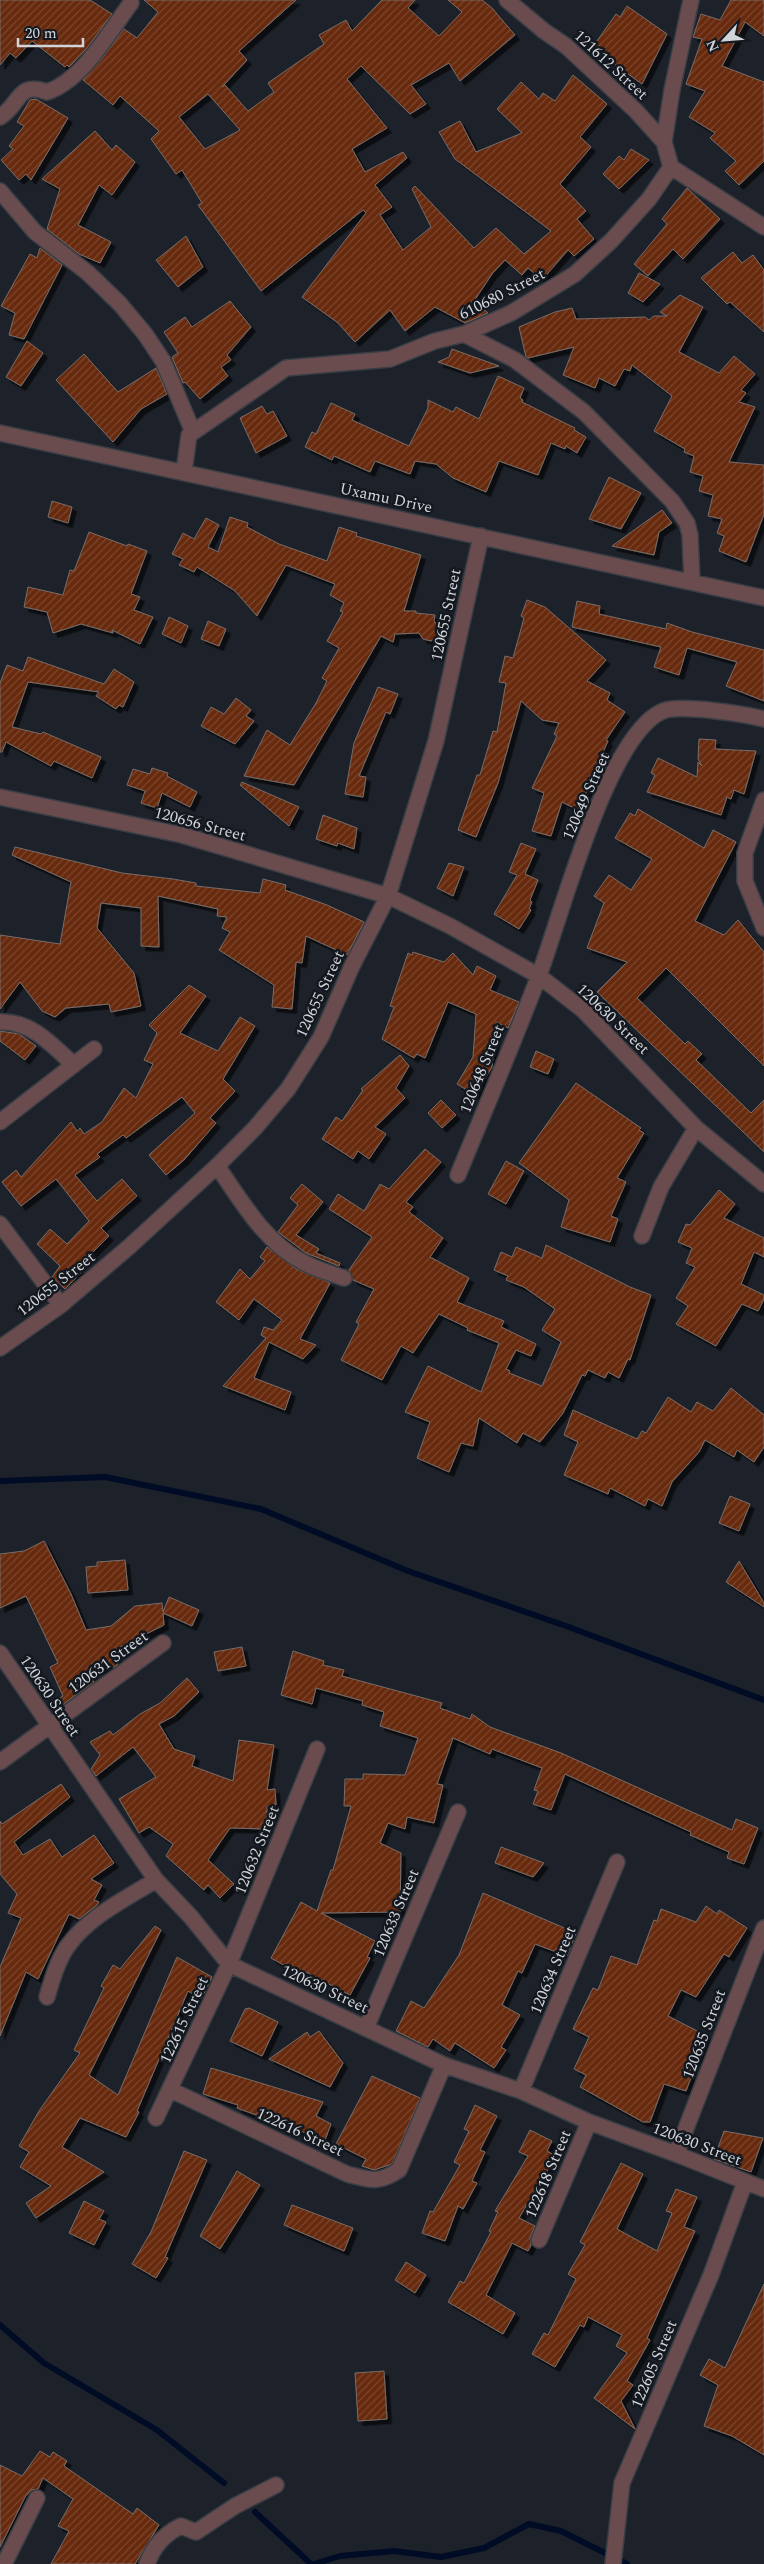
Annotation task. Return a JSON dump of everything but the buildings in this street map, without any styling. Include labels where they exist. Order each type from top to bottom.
[{"type":"street","name":"121612 Street","points":[[507,0],[544,32],[566,46],[636,111],[664,142]]},
{"type":"street","points":[[691,0],[675,72],[664,142],[672,167],[764,228]]},
{"type":"street","points":[[0,117],[27,88],[34,87],[46,92],[65,81],[92,58],[131,3]]},
{"type":"street","name":"610680 Street","points":[[193,432],[286,368],[390,359],[435,341],[464,334],[511,313],[575,274],[611,242],[649,198],[672,167]]},
{"type":"street","points":[[0,192],[35,232],[88,273],[120,304],[145,334],[163,361],[193,432],[189,435],[184,471]]},
{"type":"street","points":[[464,334],[516,360],[584,412],[672,502],[687,523],[690,535],[692,582]]},
{"type":"street","name":"Uxamu Drive","points":[[0,433],[184,471],[764,598]]},
{"type":"street","name":"120655 Street","points":[[0,1348],[61,1305],[130,1246],[217,1166],[255,1128],[304,1066],[322,1037],[352,966],[388,896],[436,741],[481,536]]},
{"type":"street","name":"120649 Street","points":[[539,976],[590,826],[617,765],[646,722],[663,710],[695,707],[764,718]]},
{"type":"street","name":"120656 Street","points":[[0,797],[182,835],[388,896]]},
{"type":"street","points":[[764,800],[745,854],[745,881],[764,928]]},
{"type":"street","name":"120630 Street","points":[[388,896],[450,926],[539,976],[583,1010],[696,1128],[764,1184]]},
{"type":"street","name":"120648 Street","points":[[458,1175],[539,976]]},
{"type":"street","points":[[0,1022],[20,1025],[40,1032],[74,1065]]},
{"type":"street","points":[[0,1122],[94,1049]]},
{"type":"street","points":[[642,1236],[660,1187],[696,1128]]},
{"type":"street","points":[[217,1166],[264,1231],[282,1248],[302,1262],[344,1278]]},
{"type":"street","points":[[0,1224],[61,1305]]},
{"type":"street","name":"120631 Street","points":[[0,1762],[163,1643]]},
{"type":"street","name":"120630 Street","points":[[0,1653],[156,1880],[191,1917],[229,1964],[444,2065],[522,2091],[589,2122],[764,2189]]},
{"type":"street","name":"120632 Street","points":[[229,1964],[317,1749]]},
{"type":"street","name":"120633 Street","points":[[366,2028],[458,1812]]},
{"type":"street","name":"120634 Street","points":[[522,2091],[616,1862]]},
{"type":"street","points":[[47,1997],[55,1970],[66,1948],[77,1934],[90,1922],[156,1880]]},
{"type":"street","name":"120635 Street","points":[[676,2154],[764,1928]]},
{"type":"street","name":"122615 Street","points":[[156,2118],[171,2090],[229,1964]]},
{"type":"street","name":"122616 Street","points":[[171,2090],[312,2159],[347,2174],[371,2180],[385,2179],[399,2170],[444,2065]]},
{"type":"street","name":"122618 Street","points":[[539,2240],[589,2122]]},
{"type":"street","name":"122605 Street","points":[[613,2559],[622,2483],[711,2275],[745,2182]]},
{"type":"street","points":[[147,2564],[155,2548],[171,2531],[180,2526],[196,2532],[235,2506],[276,2485]]},
{"type":"street","points":[[4,2564],[37,2498]]},
{"type":"waterway","points":[[0,1481],[105,1477],[261,1509],[408,1571],[566,1626],[764,1700]]},
{"type":"waterway","points":[[0,2325],[44,2363],[157,2430],[224,2483]]},
{"type":"waterway","points":[[255,2512],[311,2564]]},
{"type":"waterway","points":[[314,2564],[340,2556],[394,2551],[441,2557],[484,2548],[529,2524],[561,2531],[627,2564]]}]
